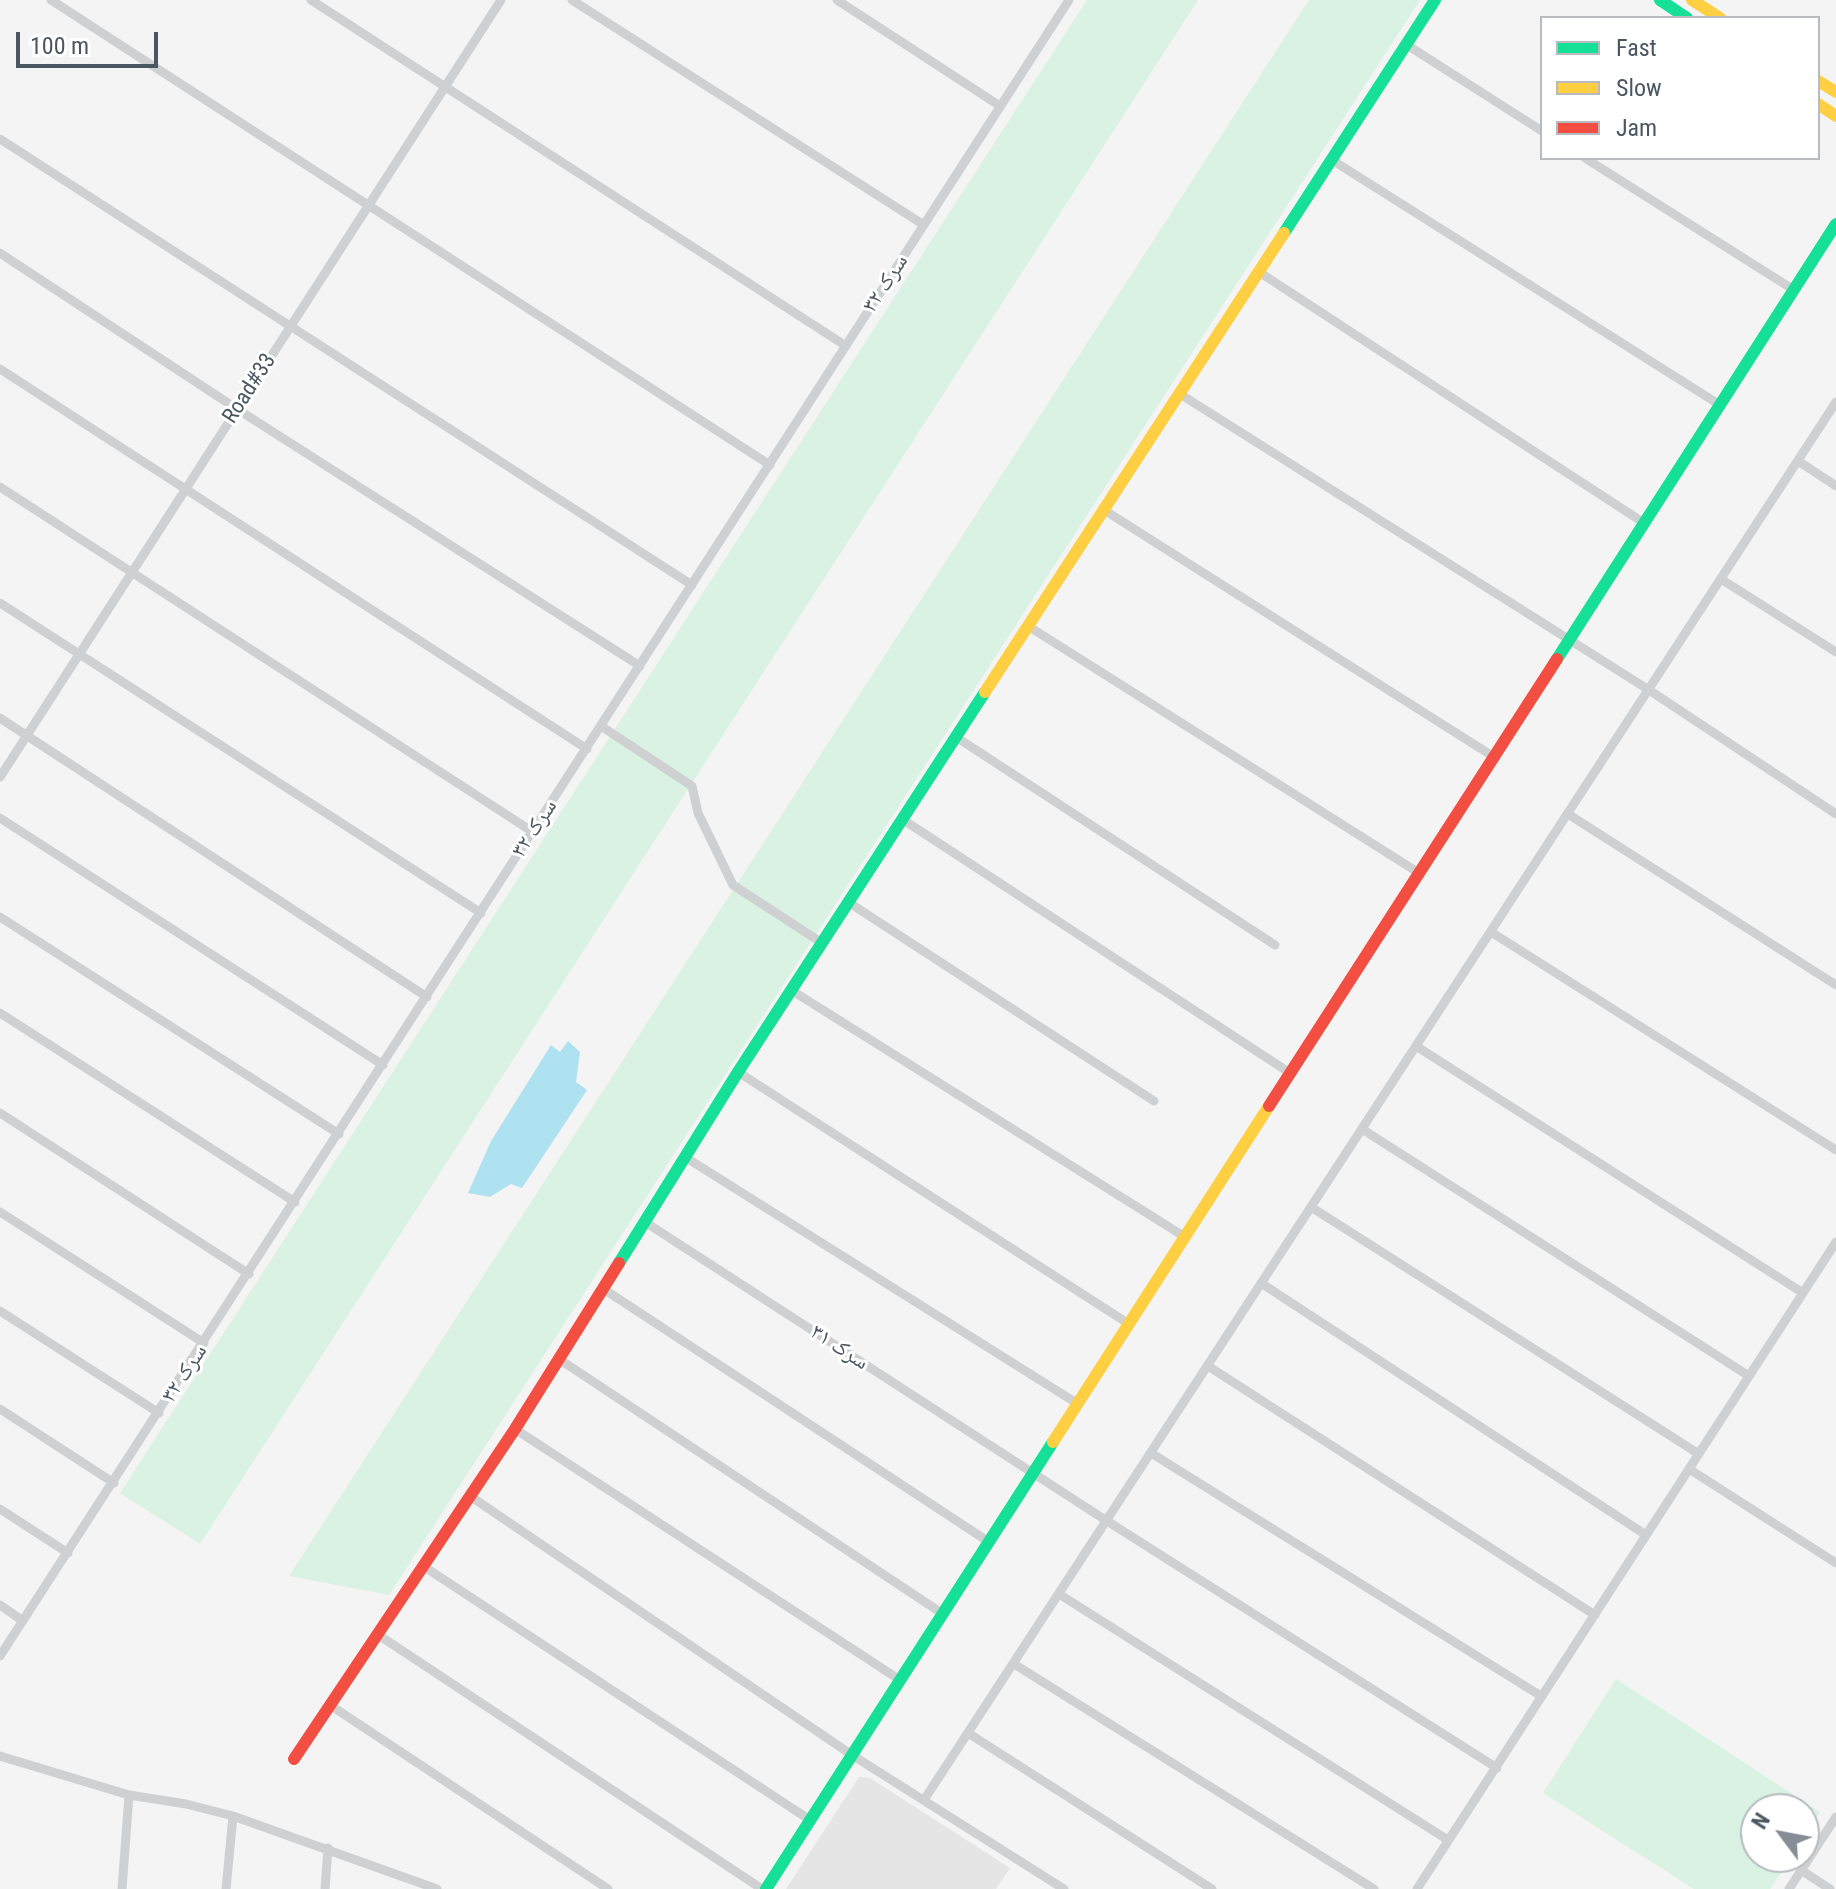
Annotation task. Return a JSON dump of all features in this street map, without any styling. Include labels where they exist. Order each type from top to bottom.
[{"type":"street","points":[[51,0],[770,465]]},
{"type":"street","points":[[311,0],[846,346]]},
{"type":"street","name":"Road#33","points":[[0,777],[501,0]]},
{"type":"street","points":[[572,0],[924,225]]},
{"type":"street","points":[[837,0],[1000,106]]},
{"type":"street","name":"سرک ۳۲","points":[[0,1656],[1069,0]]},
{"type":"street","points":[[294,1759],[515,1429],[738,1072],[1435,0]]},
{"type":"street","points":[[1660,0],[1684,16]]},
{"type":"street","points":[[1692,0],[1717,16]]},
{"type":"street","points":[[1407,45],[1540,130]]},
{"type":"street","points":[[0,139],[692,585]]},
{"type":"street","points":[[1332,160],[1720,405]]},
{"type":"street","points":[[1588,160],[1794,290]]},
{"type":"street","points":[[377,1634],[764,1889],[1836,224]]},
{"type":"street","points":[[0,253],[237,409],[640,666]]},
{"type":"street","points":[[1259,272],[1644,523]]},
{"type":"street","points":[[0,369],[587,749]]},
{"type":"street","points":[[1180,394],[1649,690],[1836,814]]},
{"type":"street","points":[[924,1800],[1836,402]]},
{"type":"street","points":[[1798,461],[1836,486]]},
{"type":"street","points":[[0,487],[533,832]]},
{"type":"street","points":[[1104,510],[1494,757]]},
{"type":"street","points":[[1721,579],[1836,652]]},
{"type":"street","points":[[0,603],[481,913]]},
{"type":"street","points":[[1028,626],[1419,873]]},
{"type":"street","points":[[0,718],[427,997]]},
{"type":"street","points":[[601,726],[692,786],[698,813],[733,885],[822,943]]},
{"type":"street","points":[[956,737],[1275,945]]},
{"type":"street","points":[[1568,814],[1836,985]]},
{"type":"street","points":[[0,818],[383,1065]]},
{"type":"street","points":[[902,819],[1290,1073]]},
{"type":"street","points":[[848,902],[1154,1101]]},
{"type":"street","points":[[0,917],[339,1134]]},
{"type":"street","points":[[1491,932],[1836,1150]]},
{"type":"street","points":[[791,990],[1185,1237]]},
{"type":"street","points":[[0,1013],[295,1202]]},
{"type":"street","points":[[1416,1046],[1803,1293]]},
{"type":"street","points":[[738,1072],[1129,1324]]},
{"type":"street","points":[[0,1113],[249,1274]]},
{"type":"street","points":[[1362,1129],[1749,1376]]},
{"type":"street","points":[[685,1157],[1078,1404]]},
{"type":"street","points":[[1311,1207],[1699,1454]]},
{"type":"street","points":[[0,1212],[204,1343]]},
{"type":"street","name":"سرک ۳۱","points":[[645,1222],[1107,1521],[1497,1768]]},
{"type":"street","points":[[1417,1889],[1836,1242]]},
{"type":"street","points":[[1261,1283],[1646,1535]]},
{"type":"street","points":[[602,1288],[989,1542]]},
{"type":"street","points":[[0,1311],[159,1413]]},
{"type":"street","points":[[559,1359],[943,1614]]},
{"type":"street","points":[[1208,1366],[1595,1615]]},
{"type":"street","points":[[0,1409],[114,1483]]},
{"type":"street","points":[[515,1429],[900,1680]]},
{"type":"street","points":[[1151,1453],[1541,1696]]},
{"type":"street","points":[[1689,1469],[1836,1563]]},
{"type":"street","points":[[470,1496],[852,1755],[1064,1889]]},
{"type":"street","points":[[0,1509],[68,1553]]},
{"type":"street","points":[[423,1566],[810,1820]]},
{"type":"street","points":[[1059,1594],[1448,1840]]},
{"type":"street","points":[[0,1605],[23,1621]]},
{"type":"street","points":[[1014,1664],[1374,1889]]},
{"type":"street","points":[[330,1705],[608,1889]]},
{"type":"street","points":[[968,1733],[1212,1889]]},
{"type":"street","points":[[0,1756],[129,1795],[186,1804],[233,1816],[437,1889]]},
{"type":"street","points":[[122,1889],[129,1795]]},
{"type":"street","points":[[226,1889],[233,1816]]},
{"type":"street","points":[[1820,1841],[1836,1817]]},
{"type":"street","points":[[325,1889],[328,1848]]},
{"type":"street","points":[[1806,1873],[1830,1889]]},
{"type":"shaded area","points":[[859,1777],[870,1778],[1010,1868],[996,1889],[786,1889]]},
{"type":"green space","points":[[1087,0],[1198,0],[200,1544],[120,1493]]},
{"type":"green space","points":[[1309,0],[1420,0],[389,1595],[289,1576]]},
{"type":"green space","points":[[1616,1679],[1791,1793],[1740,1793],[1740,1873],[1780,1873],[1770,1889],[1694,1889],[1543,1793]]},
{"type":"water","points":[[568,1041],[580,1052],[576,1082],[587,1090],[522,1188],[511,1184],[490,1197],[468,1193],[491,1141],[551,1045],[560,1052]]},
{"type":"traffic: fast","points":[[1284,233],[1435,0]]},
{"type":"traffic: fast","points":[[1660,0],[1684,16]]},
{"type":"traffic: fast","points":[[1557,659],[1836,224]]},
{"type":"traffic: fast","points":[[619,1263],[738,1072],[985,692]]},
{"type":"traffic: fast","points":[[766,1889],[1053,1442]]},
{"type":"traffic: slow","points":[[1692,0],[1717,16]]},
{"type":"traffic: slow","points":[[1820,82],[1836,92]]},
{"type":"traffic: slow","points":[[1820,105],[1836,116]]},
{"type":"traffic: slow","points":[[985,692],[1284,233]]},
{"type":"traffic: slow","points":[[1053,1442],[1269,1106]]},
{"type":"traffic: jam","points":[[1269,1106],[1557,659]]},
{"type":"traffic: jam","points":[[294,1759],[515,1429],[619,1263]]}]
